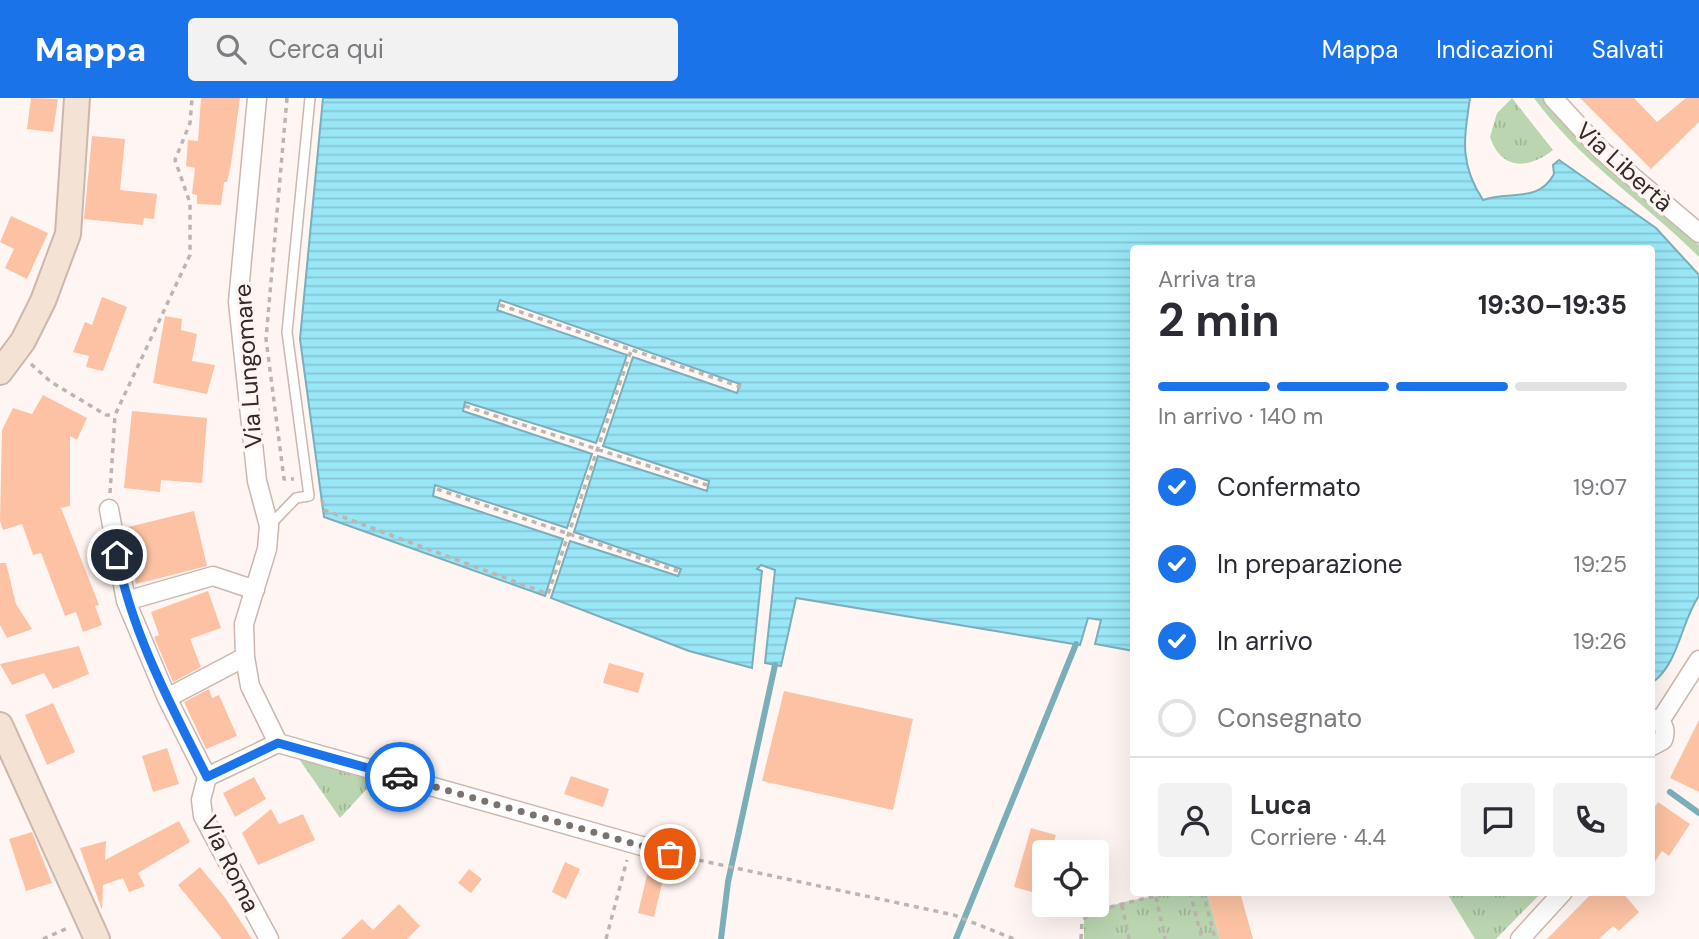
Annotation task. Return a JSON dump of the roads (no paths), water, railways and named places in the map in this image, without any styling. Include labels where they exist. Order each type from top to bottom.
[{"type":"main road","points":[[0,372],[23,341],[43,301],[68,234],[77,98]]},
{"type":"main road","points":[[0,726],[92,929]]},
{"type":"street","name":"Via Lungomare","points":[[257,98],[239,302],[257,481],[269,526],[267,549],[244,624],[245,657],[250,686],[278,743]]},
{"type":"street","name":"Via Libertà","points":[[1553,98],[1601,150],[1699,233]]},
{"type":"street","name":"Via Roma","points":[[109,509],[126,601],[205,781],[203,816],[269,939]]},
{"type":"street","points":[[126,601],[213,576],[255,590]]},
{"type":"street","points":[[167,698],[245,657]]},
{"type":"street","points":[[1655,745],[1660,743],[1664,735],[1656,720],[1699,660]]},
{"type":"street","points":[[205,781],[278,743],[670,854]]},
{"type":"street","points":[[1520,939],[1559,896]]},
{"type":"lane","points":[[269,526],[296,498],[309,496],[287,332],[310,98]]},
{"type":"water","points":[[323,98],[1470,98],[1465,151],[1470,174],[1483,200],[1531,193],[1540,189],[1554,174],[1553,165],[1559,160],[1656,228],[1699,275],[1699,596],[1674,654],[1655,680],[1655,245],[1130,245],[1130,650],[1095,644],[1101,620],[1088,618],[1080,645],[796,598],[781,666],[765,663],[775,570],[761,565],[757,569],[762,571],[752,668],[689,651],[551,598],[570,541],[678,576],[681,569],[574,532],[598,456],[707,491],[709,481],[603,446],[633,357],[737,393],[740,384],[500,300],[497,310],[627,355],[596,443],[465,402],[463,411],[592,454],[567,528],[435,485],[433,496],[563,539],[545,596],[324,517],[300,339]]},
{"type":"waterway","points":[[956,939],[1076,644]]},
{"type":"waterway","points":[[721,939],[728,882],[775,665]]},
{"type":"waterway","points":[[1670,792],[1699,813]]}]
